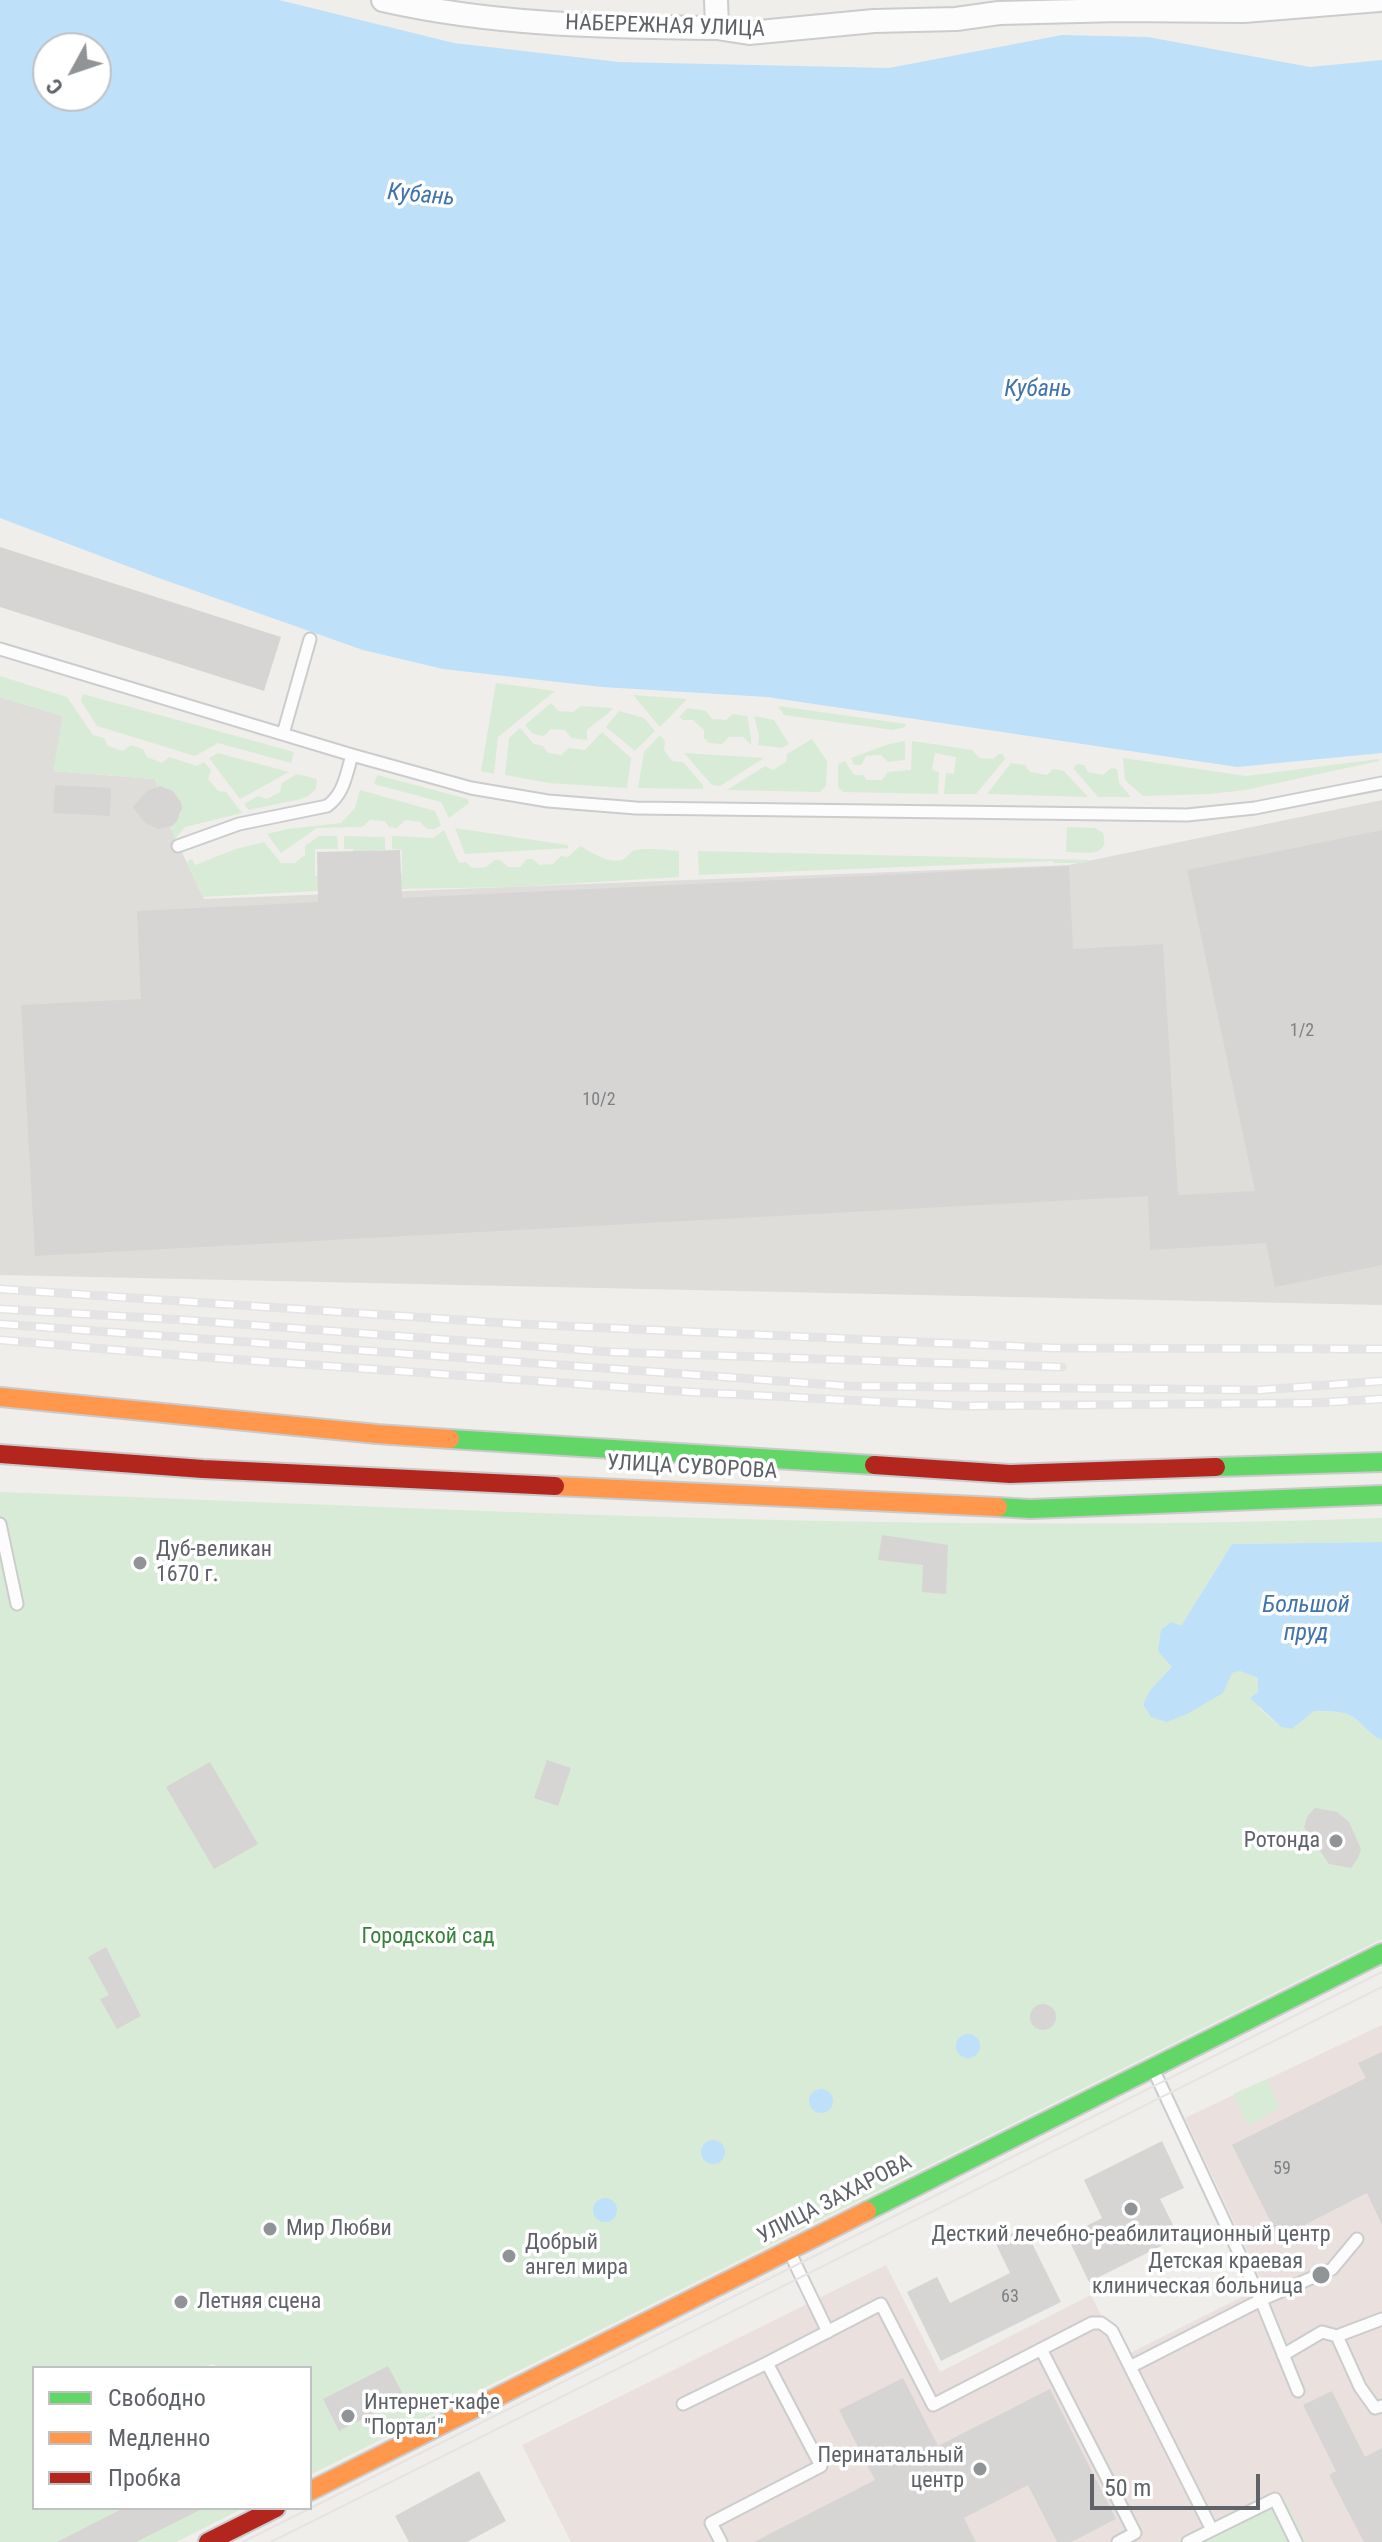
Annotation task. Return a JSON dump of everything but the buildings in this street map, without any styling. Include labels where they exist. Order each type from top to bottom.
[{"type":"main road","name":"УЛИЦА СУВОРОВА","points":[[0,1397],[377,1434],[1010,1474],[1382,1462]]},
{"type":"main road","name":"УЛИЦА СУВОРОВА","points":[[105,1425],[377,1434]]},
{"type":"main road","name":"УЛИЦА СУВОРОВА","points":[[0,1454],[203,1469],[1030,1509],[1382,1495]]},
{"type":"main road","points":[[0,1468],[118,1462]]},
{"type":"main road","name":"УЛИЦА ЗАХАРОВА","points":[[312,2490],[1382,1953]]},
{"type":"main road","points":[[209,2542],[272,2510]]},
{"type":"street","name":"НАБЕРЕЖНАЯ УЛИЦА","points":[[383,0],[424,9],[525,22],[717,28],[749,33],[874,21],[956,19],[999,13],[1244,11],[1379,0]]},
{"type":"street","points":[[716,0],[717,28]]},
{"type":"lane","points":[[283,734],[310,639]]},
{"type":"lane","points":[[0,649],[352,755],[471,788],[548,801],[636,808],[1187,815],[1255,808],[1382,783]]},
{"type":"lane","points":[[178,846],[239,824],[327,806],[336,800],[341,791],[352,755]]},
{"type":"lane","points":[[0,1524],[17,1604]]},
{"type":"lane","points":[[1152,2068],[1261,2300],[1298,2391]]},
{"type":"lane","points":[[1130,2367],[1261,2300],[1332,2269],[1357,2239]]},
{"type":"lane","points":[[788,2251],[828,2332]]},
{"type":"lane","points":[[683,2404],[881,2304],[933,2405],[1092,2323],[1101,2323],[1112,2331],[1212,2530]]},
{"type":"lane","points":[[1283,2355],[1322,2332],[1337,2336],[1382,2319]]},
{"type":"lane","points":[[1337,2336],[1360,2387],[1375,2408],[1382,2406]]},
{"type":"lane","points":[[1041,2349],[1135,2533],[1118,2542]]},
{"type":"lane","points":[[721,2542],[711,2523],[821,2466],[767,2363]]},
{"type":"lane","points":[[1188,2542],[1275,2499],[1296,2542]]},
{"type":"shaded area","points":[[0,697],[63,716],[54,771],[155,779],[170,827],[204,899],[1069,865],[1382,800],[1382,1305],[0,1275]]},
{"type":"shaded area","name":"Детская краевая клиническая больница","points":[[1382,2025],[1382,2542],[571,2542],[522,2445],[886,2265],[940,2372],[1091,2295],[1122,2357],[1264,2286],[1185,2118]]},
{"type":"green space","points":[[0,676],[67,697],[93,735],[104,738],[108,746],[123,751],[131,745],[143,749],[147,757],[162,763],[169,757],[197,766],[204,762],[211,770],[208,779],[218,791],[226,792],[242,813],[185,827],[175,839],[170,827],[180,815],[181,802],[173,791],[157,787],[155,779],[53,771],[63,716],[0,697]]},
{"type":"green space","points":[[496,683],[555,691],[498,737],[494,774],[481,771]]},
{"type":"green space","points":[[83,694],[294,752],[291,763],[218,743],[195,756],[97,726],[81,701]]},
{"type":"green space","points":[[633,695],[687,699],[660,727]]},
{"type":"green space","points":[[551,703],[558,711],[573,712],[581,706],[613,708],[587,730],[587,740],[571,738],[565,730],[551,729],[544,736],[533,734],[525,725]]},
{"type":"green space","points":[[778,706],[906,724],[893,730],[784,715]]},
{"type":"green space","points":[[688,708],[706,711],[712,719],[726,720],[733,714],[747,716],[751,745],[743,737],[729,737],[722,744],[709,743],[704,738],[704,730],[693,720],[679,717]]},
{"type":"green space","points":[[619,711],[644,718],[655,731],[635,751],[606,727]]},
{"type":"green space","points":[[754,716],[774,720],[789,744],[782,748],[758,745]]},
{"type":"green space","points":[[520,728],[534,744],[543,746],[548,753],[561,755],[569,748],[585,750],[602,732],[631,758],[627,788],[549,783],[505,775],[509,738]]},
{"type":"green space","points":[[660,735],[665,741],[664,750],[672,761],[683,762],[703,789],[638,788],[644,752]]},
{"type":"green space","points":[[812,739],[827,761],[826,786],[820,792],[727,790],[765,766],[773,770],[786,762],[787,754]]},
{"type":"green space","points":[[905,741],[905,760],[888,762],[881,755],[866,756],[861,765],[854,765],[851,758],[889,744]]},
{"type":"green space","points":[[912,741],[972,750],[979,758],[993,759],[1003,754],[1005,759],[976,794],[944,794],[946,773],[954,774],[956,757],[935,753],[932,770],[939,772],[938,794],[843,792],[838,787],[838,764],[845,761],[854,775],[863,775],[867,780],[882,780],[888,772],[911,770]]},
{"type":"green space","points":[[218,753],[289,772],[240,799],[209,758]]},
{"type":"green space","points":[[684,753],[764,758],[720,786],[712,785]]},
{"type":"green space","points":[[1123,758],[1246,776],[1379,761],[1245,790],[1143,796],[1125,780]]},
{"type":"green space","points":[[1011,763],[1025,765],[1030,772],[1047,775],[1053,769],[1064,771],[1088,797],[987,794]]},
{"type":"green space","points":[[1077,764],[1084,765],[1088,772],[1103,775],[1111,768],[1117,769],[1119,783],[1131,797],[1098,797],[1073,768]]},
{"type":"green space","points":[[297,774],[317,779],[316,789],[308,796],[249,810],[244,804],[258,796],[267,799],[280,792],[282,783]]},
{"type":"green space","points":[[377,775],[468,799],[469,803],[449,818],[441,802],[374,784]]},
{"type":"green space","points":[[360,790],[435,811],[441,825],[427,829],[420,822],[405,820],[397,828],[389,827],[385,821],[370,820],[362,827],[317,828],[281,853],[267,834],[341,823],[355,808]]},
{"type":"green space","points":[[1067,827],[1095,828],[1103,833],[1103,847],[1087,853],[1066,852]]},
{"type":"green space","points":[[455,828],[567,845],[569,848],[465,854]]},
{"type":"green space","points":[[444,830],[459,863],[466,862],[472,868],[486,867],[495,860],[508,867],[520,867],[527,859],[533,859],[539,865],[553,864],[561,856],[568,857],[580,846],[600,857],[617,861],[633,851],[656,849],[679,851],[679,877],[514,887],[336,890],[203,897],[187,862],[192,859],[195,865],[264,842],[281,863],[295,863],[305,855],[305,846],[319,836],[337,836],[338,849],[315,849],[315,876],[353,876],[353,849],[344,849],[344,836],[385,837],[385,850],[376,850],[377,874],[402,874],[402,850],[392,849],[392,836],[433,838]]},
{"type":"green space","points":[[698,851],[1090,860],[1083,863],[1053,861],[699,875]]},
{"type":"green space","name":"Городской сад","points":[[0,1492],[863,1522],[1036,1524],[1382,1518],[1382,1542],[1232,1544],[1181,1626],[1173,1667],[1151,1689],[1240,1671],[1258,1678],[1259,1708],[1281,1727],[1292,1729],[1314,1711],[1345,1713],[1382,1740],[1382,1939],[312,2474],[312,2366],[32,2366],[32,2510],[240,2510],[176,2542],[0,2542]]},
{"type":"green space","points":[[1267,2079],[1279,2108],[1248,2126],[1233,2094]]},
{"type":"green space","points":[[1286,2500],[1306,2542],[1202,2542]]},
{"type":"water","name":"Кубань","points":[[0,0],[279,0],[454,43],[619,62],[889,68],[1062,35],[1148,37],[1310,67],[1382,60],[1382,753],[1237,767],[767,697],[602,687],[443,669],[363,650],[0,518]]},
{"type":"water","name":"Большой пруд","points":[[1382,1542],[1382,1740],[1345,1713],[1314,1711],[1292,1729],[1281,1727],[1250,1698],[1258,1692],[1258,1678],[1240,1671],[1232,1673],[1223,1693],[1187,1714],[1167,1722],[1151,1717],[1143,1704],[1151,1689],[1172,1667],[1158,1651],[1161,1630],[1171,1622],[1181,1626],[1232,1544]]},
{"type":"water","points":[[968,2034],[976,2038],[980,2046],[976,2054],[968,2058],[960,2054],[956,2046],[960,2038]]},
{"type":"water","points":[[821,2089],[829,2093],[833,2101],[829,2109],[821,2113],[813,2109],[809,2101],[813,2093]]},
{"type":"water","points":[[713,2140],[721,2144],[725,2152],[721,2160],[713,2164],[705,2160],[701,2152],[705,2144]]},
{"type":"water","points":[[605,2198],[613,2202],[617,2210],[613,2218],[605,2222],[597,2218],[593,2210],[597,2202]]},
{"type":"tram line","points":[[312,2507],[1382,1972]]},
{"type":"tram line","points":[[271,2542],[1382,1987]]},
{"type":"tram line","points":[[243,2542],[307,2510]]},
{"type":"railway","points":[[0,1289],[519,1324],[1054,1348],[1382,1349]]},
{"type":"railway","points":[[0,1309],[610,1352],[1062,1367]]},
{"type":"railway","points":[[0,1324],[848,1386],[1260,1390],[1382,1381]]},
{"type":"railway","points":[[0,1340],[691,1392],[962,1406],[1312,1403],[1382,1399]]},
{"type":"traffic: fast","points":[[450,1439],[874,1465]]},
{"type":"traffic: fast","points":[[1216,1467],[1382,1462]]},
{"type":"traffic: fast","points":[[998,1507],[1030,1509],[1382,1495]]},
{"type":"traffic: fast","points":[[867,2211],[1382,1953]]},
{"type":"traffic: slow","points":[[0,1397],[450,1439]]},
{"type":"traffic: slow","points":[[555,1486],[998,1507]]},
{"type":"traffic: slow","points":[[312,2490],[867,2211]]},
{"type":"traffic: jam","points":[[0,1454],[203,1469],[555,1486]]},
{"type":"traffic: jam","points":[[874,1465],[1010,1474],[1216,1467]]},
{"type":"traffic: jam","points":[[208,2542],[272,2510]]},
{"type":"place","name":"Дуб-великан 1670 г.","points":[[140,1563]]},
{"type":"place","name":"Ротонда","points":[[1336,1841]]},
{"type":"place","name":"Десткий лечебно-реабилитационный центр","points":[[1131,2209]]},
{"type":"place","name":"Мир Любви","points":[[270,2229]]},
{"type":"place","name":"Добрый ангел мира","points":[[509,2256]]},
{"type":"place","name":"Детская краевая клиническая больница","points":[[1321,2275]]},
{"type":"place","name":"Летняя сцена","points":[[181,2302]]},
{"type":"place","name":"Интернет-кафе \"Портал\"","points":[[348,2416]]},
{"type":"place","name":"Перинатальный центр","points":[[980,2469]]}]
